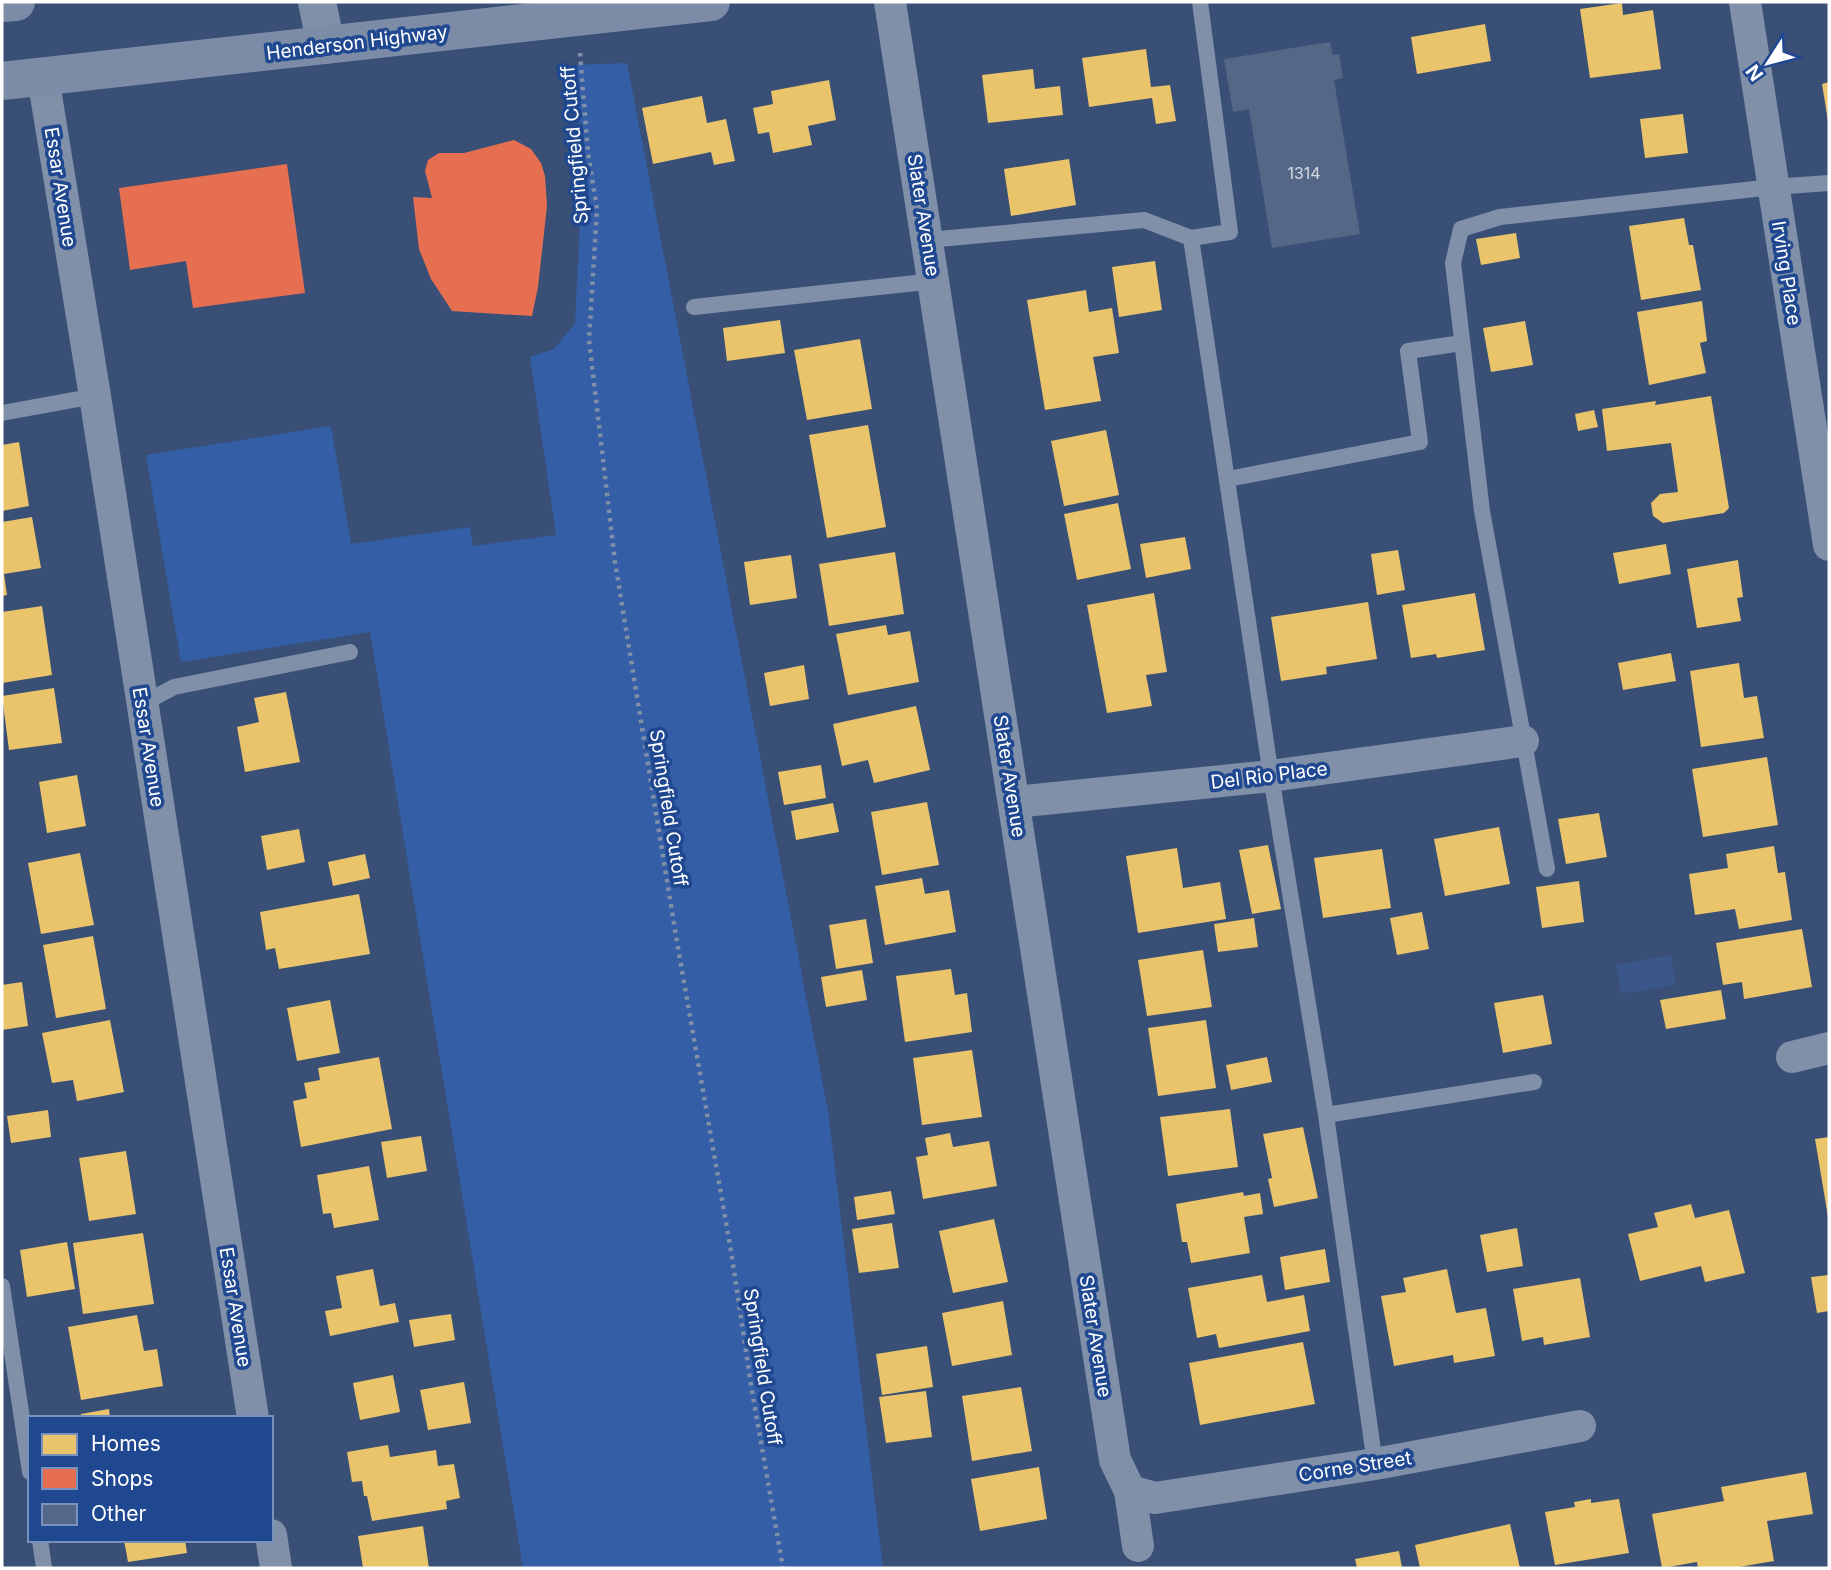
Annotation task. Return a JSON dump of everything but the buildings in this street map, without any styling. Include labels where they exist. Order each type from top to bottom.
[{"type":"main road","points":[[2,3],[16,2]]},
{"type":"main road","name":"Henderson Highway","points":[[2,81],[711,2]]},
{"type":"street","points":[[317,2],[326,46]]},
{"type":"street","name":"Slater Avenue","points":[[890,2],[1115,1461],[1130,1491],[1138,1546]]},
{"type":"street","name":"Irving Place","points":[[1745,2],[1829,545]]},
{"type":"street","name":"Essar Avenue","points":[[43,77],[253,1416]]},
{"type":"street","name":"Del Rio Place","points":[[1014,802],[1271,776],[1523,741]]},
{"type":"street","points":[[1792,1057],[1829,1048]]},
{"type":"street","name":"Corne Street","points":[[1130,1491],[1155,1498],[1375,1464],[1580,1426]]},
{"type":"street","points":[[272,1542],[276,1568]]},
{"type":"lane","points":[[928,240],[1144,220],[1191,238],[1230,232],[1200,2]]},
{"type":"lane","points":[[1547,869],[1482,511],[1453,262],[1461,229],[1500,217],[1829,183]]},
{"type":"lane","points":[[1191,238],[1271,776],[1326,1115],[1375,1464]]},
{"type":"lane","points":[[694,307],[934,281]]},
{"type":"lane","points":[[1228,479],[1420,442],[1408,351],[1462,343]]},
{"type":"lane","points":[[2,413],[95,396]]},
{"type":"lane","points":[[142,704],[174,687],[350,652]]},
{"type":"lane","points":[[1326,1115],[1534,1082]]},
{"type":"lane","points":[[2,1286],[28,1459]]},
{"type":"lane","points":[[40,1542],[44,1568]]},
{"type":"path","name":"Springfield Cutoff","points":[[579,48],[588,153],[597,209],[589,340],[615,562],[783,1568]]},
{"type":"shaded area","points":[[627,63],[828,1111],[883,1568],[523,1568],[370,632],[181,662],[146,455],[331,426],[351,544],[470,527],[473,546],[556,535],[530,357],[554,349],[575,323],[583,161],[573,65]]},
{"type":"shaded area","points":[[1671,955],[1676,985],[1621,994],[1616,965]]}]
